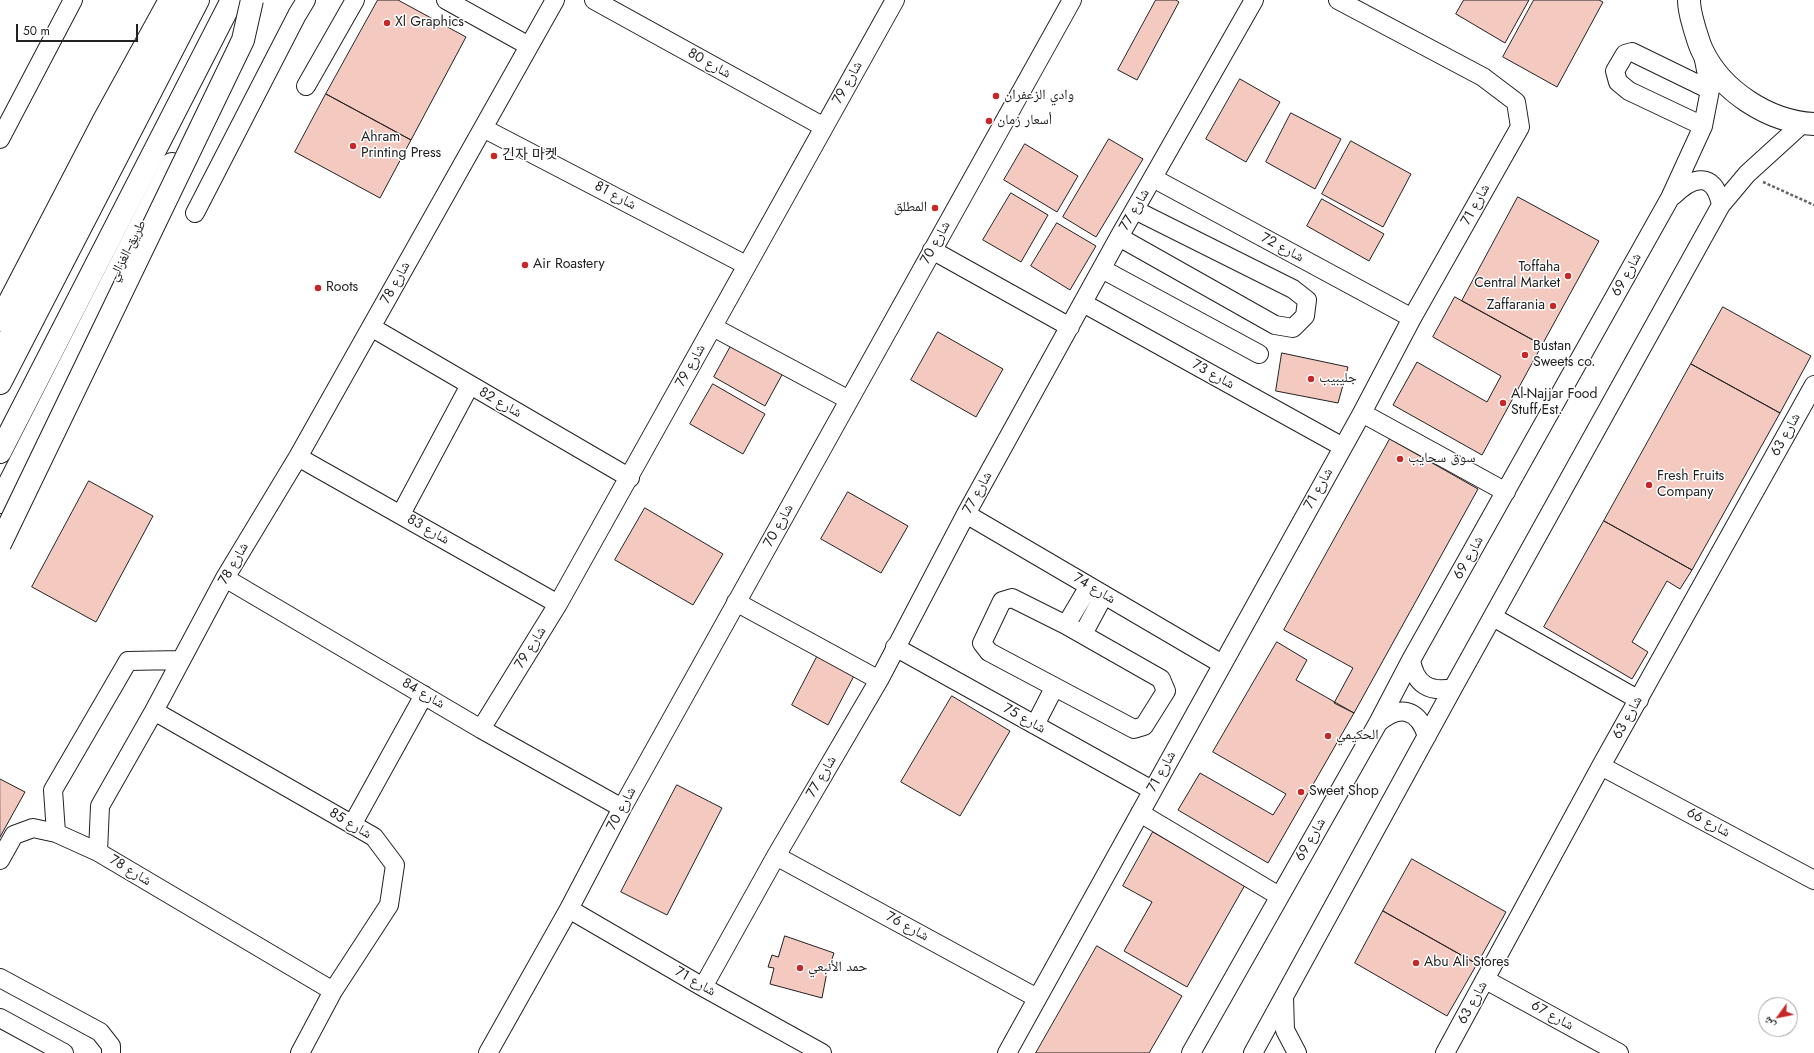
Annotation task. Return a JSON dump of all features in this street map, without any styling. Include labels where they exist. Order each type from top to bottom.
[{"type":"main road","points":[[0,320],[104,120],[170,0]]},
{"type":"main road","points":[[0,356],[185,0]]},
{"type":"main road","points":[[0,383],[198,0]]},
{"type":"main road","name":"طريق الغزالي","points":[[0,452],[232,0]]},
{"type":"main road","points":[[0,544],[244,40],[252,0]]},
{"type":"main road","name":"طريق الغزالي","points":[[0,502],[255,0]]},
{"type":"main road","points":[[1687,3],[1702,50],[1720,78],[1744,99],[1772,115],[1809,124]]},
{"type":"street","points":[[0,139],[73,0]]},
{"type":"street","points":[[195,213],[306,0]]},
{"type":"street","points":[[306,86],[355,0]]},
{"type":"street","points":[[446,0],[529,46]]},
{"type":"street","name":"شارع 78","points":[[333,991],[98,852],[100,806],[154,711],[225,578],[298,457],[556,0]]},
{"type":"street","name":"شارع 80","points":[[594,0],[824,127]]},
{"type":"street","name":"شارع 79","points":[[481,728],[558,604],[630,478],[746,265],[895,0]]},
{"type":"street","name":"شارع 70","points":[[496,1050],[622,808],[1072,0]]},
{"type":"street","name":"شارع 77","points":[[703,987],[776,856],[879,680],[966,514],[1119,237],[1254,0]]},
{"type":"street","name":"شارع 71","points":[[1007,1053],[1362,413],[1412,318],[1520,127],[1516,102],[1482,77],[1338,0]]},
{"type":"street","name":"شارع 69","points":[[1191,1053],[1378,723],[1411,660],[1670,198],[1703,126],[1710,90],[1702,50]]},
{"type":"street","points":[[1703,126],[1629,92],[1618,82],[1615,71],[1625,54],[1632,52],[1710,90]]},
{"type":"street","points":[[1253,1053],[1721,204],[1747,174],[1809,124]]},
{"type":"street","name":"شارع 81","points":[[484,128],[746,265]]},
{"type":"street","name":"شارع 72","points":[[1153,178],[1412,318]]},
{"type":"street","points":[[1670,198],[1684,185],[1696,180],[1709,182],[1719,191],[1721,204]]},
{"type":"street","points":[[1119,237],[1275,325],[1293,328],[1304,316],[1307,300],[1293,289],[1135,210]]},
{"type":"street","points":[[932,250],[1070,327]]},
{"type":"street","points":[[1102,269],[1259,354]]},
{"type":"street","name":"شارع 73","points":[[1083,303],[1343,447]]},
{"type":"street","points":[[713,327],[849,400]]},
{"type":"street","name":"شارع 82","points":[[371,328],[630,478]]},
{"type":"street","points":[[401,514],[470,385]]},
{"type":"street","name":"شارع 63","points":[[1445,1053],[1602,766],[1814,385]]},
{"type":"street","points":[[1362,413],[1506,492]]},
{"type":"street","name":"شارع 83","points":[[298,457],[558,604]]},
{"type":"street","name":"شارع 74","points":[[966,514],[1222,664]]},
{"type":"street","name":"شارع 84","points":[[225,578],[424,695],[622,808]]},
{"type":"street","points":[[1066,625],[1097,590]]},
{"type":"street","points":[[1083,634],[1097,590]]},
{"type":"street","points":[[1012,598],[1066,625],[1160,679],[1166,691],[1144,726],[1134,729],[988,652],[982,643],[1002,601],[1012,598]]},
{"type":"street","points":[[736,602],[879,680]]},
{"type":"street","points":[[1492,617],[1639,700]]},
{"type":"street","name":"شارع 75","points":[[895,647],[1152,790]]},
{"type":"street","points":[[56,833],[53,790],[128,661],[181,660]]},
{"type":"street","points":[[1411,660],[1413,672],[1420,682],[1430,688],[1441,690],[1453,688]]},
{"type":"street","points":[[1030,722],[1049,685]]},
{"type":"street","points":[[352,825],[424,695]]},
{"type":"street","name":"شارع 85","points":[[154,711],[374,837],[395,865],[389,904],[333,991],[300,1053]]},
{"type":"street","points":[[1378,723],[1388,714],[1401,711],[1414,715],[1423,724],[1427,736]]},
{"type":"street","name":"شارع 66","points":[[1602,766],[1814,880]]},
{"type":"street","points":[[1140,813],[1279,896]]},
{"type":"street","points":[[0,860],[14,835],[33,828],[56,833],[98,852]]},
{"type":"street","name":"شارع 76","points":[[776,856],[1038,998]]},
{"type":"street","name":"شارع 71","points":[[569,910],[822,1053]]},
{"type":"street","points":[[0,978],[100,1032],[111,1046],[111,1053]]},
{"type":"street","name":"شارع 67","points":[[1486,980],[1618,1053]]},
{"type":"street","points":[[1284,996],[1285,1030],[1297,1053]]},
{"type":"street","points":[[0,1018],[64,1053]]},
{"type":"path","points":[[1747,174],[1814,205]]},
{"type":"building","points":[[378,0],[398,0],[466,37],[411,140],[326,94]]},
{"type":"building","points":[[1156,0],[1176,0],[1179,2],[1137,80],[1118,70]]},
{"type":"building","points":[[1464,0],[1529,0],[1505,43],[1456,14]]},
{"type":"building","points":[[1534,0],[1599,0],[1603,2],[1557,87],[1503,57]]},
{"type":"building","points":[[1240,79],[1280,102],[1246,162],[1206,139]]},
{"type":"building","name":"Ahram Printing Press","points":[[326,94],[411,140],[380,198],[295,152]]},
{"type":"building","points":[[1291,113],[1341,139],[1315,189],[1266,162]]},
{"type":"building","points":[[1109,139],[1143,159],[1096,237],[1063,217]]},
{"type":"building","points":[[1351,141],[1411,174],[1383,227],[1322,194]]},
{"type":"building","points":[[1025,144],[1078,176],[1057,212],[1004,180]]},
{"type":"building","points":[[1011,193],[1048,215],[1021,262],[983,240]]},
{"type":"building","points":[[1518,197],[1599,241],[1542,345],[1462,301]]},
{"type":"building","points":[[1322,199],[1384,234],[1369,261],[1307,226]]},
{"type":"building","points":[[1057,223],[1096,246],[1070,290],[1031,266]]},
{"type":"building","points":[[1455,297],[1542,345],[1482,455],[1393,405],[1417,362],[1487,402],[1501,376],[1433,337]]},
{"type":"building","points":[[1723,307],[1811,356],[1780,413],[1691,364]]},
{"type":"building","points":[[938,332],[1003,369],[976,417],[911,380]]},
{"type":"building","points":[[732,344],[783,373],[765,406],[714,377]]},
{"type":"building","name":"جليبيب","points":[[1282,353],[1348,367],[1338,403],[1276,391]]},
{"type":"building","points":[[1691,364],[1780,413],[1692,570],[1604,521]]},
{"type":"building","points":[[713,384],[765,414],[743,454],[690,424]]},
{"type":"building","points":[[1390,439],[1478,489],[1354,713],[1334,703],[1353,668],[1284,630]]},
{"type":"building","points":[[89,481],[153,516],[96,622],[32,587]]},
{"type":"building","points":[[848,492],[908,526],[881,573],[821,539]]},
{"type":"building","points":[[645,508],[723,554],[693,605],[615,560]]},
{"type":"building","points":[[1604,521],[1692,570],[1680,589],[1667,581],[1632,642],[1648,652],[1632,679],[1544,627]]},
{"type":"building","points":[[1277,642],[1307,660],[1296,680],[1354,713],[1268,863],[1178,810],[1200,773],[1273,815],[1286,794],[1213,752]]},
{"type":"building","points":[[818,655],[855,674],[828,725],[792,705]]},
{"type":"building","points":[[952,696],[1010,731],[960,816],[901,782]]},
{"type":"building","points":[[0,779],[25,792],[0,837]]},
{"type":"building","points":[[677,785],[722,808],[667,915],[621,892]]},
{"type":"building","points":[[1153,832],[1245,885],[1187,987],[1124,951],[1152,902],[1123,886]]},
{"type":"building","points":[[1412,859],[1506,912],[1477,964],[1383,911]]},
{"type":"building","name":"Abu Ali Stores","points":[[1383,911],[1477,964],[1447,1016],[1355,963]]},
{"type":"building","name":"حمد الأنبعي","points":[[785,936],[834,953],[826,977],[822,998],[770,984],[774,968],[768,967],[772,955],[778,957]]},
{"type":"building","points":[[1097,946],[1182,996],[1149,1053],[1036,1053]]},
{"type":"place","name":"Xl Graphics","points":[[387,23]]},
{"type":"place","name":"وادي الزعفران","points":[[996,96]]},
{"type":"place","name":"أسعار زمان","points":[[989,121]]},
{"type":"place","name":"Ahram Printing Press","points":[[353,146]]},
{"type":"place","name":"긴자 마켓","points":[[494,156]]},
{"type":"place","name":"المطلق","points":[[935,208]]},
{"type":"place","name":"Air Roastery","points":[[525,265]]},
{"type":"place","name":"Toffaha Central Market","points":[[1568,276]]},
{"type":"place","name":"Roots","points":[[318,288]]},
{"type":"place","name":"Zaffarania","points":[[1553,306]]},
{"type":"place","name":"Bustan Sweets co.","points":[[1525,355]]},
{"type":"place","name":"جليبيب","points":[[1311,379]]},
{"type":"place","name":"Al-Najjar Food Stuff Est.","points":[[1503,403]]},
{"type":"place","name":"سوق سحايب","points":[[1400,459]]},
{"type":"place","name":"Fresh Fruits Company","points":[[1649,485]]},
{"type":"place","name":"الحكيمي","points":[[1328,736]]},
{"type":"place","name":"Sweet Shop","points":[[1301,792]]},
{"type":"place","name":"Abu Ali Stores","points":[[1416,963]]},
{"type":"place","name":"حمد الأنبعي","points":[[800,968]]}]
